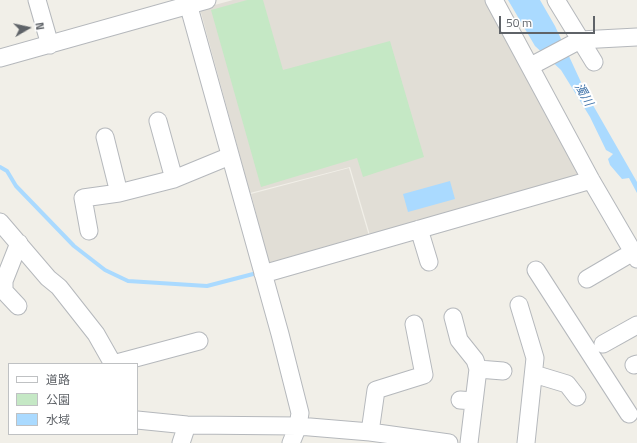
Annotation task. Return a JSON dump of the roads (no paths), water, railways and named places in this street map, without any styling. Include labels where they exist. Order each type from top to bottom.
[{"type":"street","points":[[37,0],[50,45]]},
{"type":"street","points":[[0,58],[50,45],[187,3],[206,0]]},
{"type":"street","points":[[494,0],[531,66],[591,180],[635,256],[587,279]]},
{"type":"street","points":[[556,0],[594,62]]},
{"type":"street","points":[[187,3],[300,412],[298,426],[291,443]]},
{"type":"street","points":[[531,66],[580,40],[637,37]]},
{"type":"street","points":[[158,121],[174,179]]},
{"type":"street","points":[[105,137],[119,193]]},
{"type":"street","points":[[89,231],[83,198],[119,193],[174,179],[230,156]]},
{"type":"street","points":[[263,274],[591,180]]},
{"type":"street","points":[[0,222],[48,278],[58,287],[96,334],[112,363]]},
{"type":"street","points":[[419,229],[428,262]]},
{"type":"street","points":[[18,306],[4,292],[4,281],[19,244]]},
{"type":"street","points":[[536,270],[629,414]]},
{"type":"street","points":[[519,305],[535,358],[526,443]]},
{"type":"street","points":[[453,317],[458,340],[475,360],[478,369],[467,400],[469,443]]},
{"type":"street","points":[[370,432],[376,390],[424,375],[414,324]]},
{"type":"street","points":[[602,344],[637,325]]},
{"type":"street","points":[[117,363],[199,341]]},
{"type":"street","points":[[478,369],[503,371]]},
{"type":"street","points":[[534,374],[567,384],[577,397]]},
{"type":"street","points":[[138,420],[187,425],[298,426],[370,432],[441,443]]},
{"type":"street","points":[[181,443],[187,425]]},
{"type":"water","name":"濁川","points":[[508,0],[540,0],[555,26],[586,93],[637,182],[637,193],[629,178],[622,179],[610,165],[608,159],[613,154],[606,150],[590,117],[561,70],[535,46]]},
{"type":"water","points":[[450,181],[455,199],[408,212],[403,194]]},
{"type":"waterway","points":[[0,167],[7,171],[16,186],[74,246],[105,270],[128,281],[207,286],[257,273]]}]
